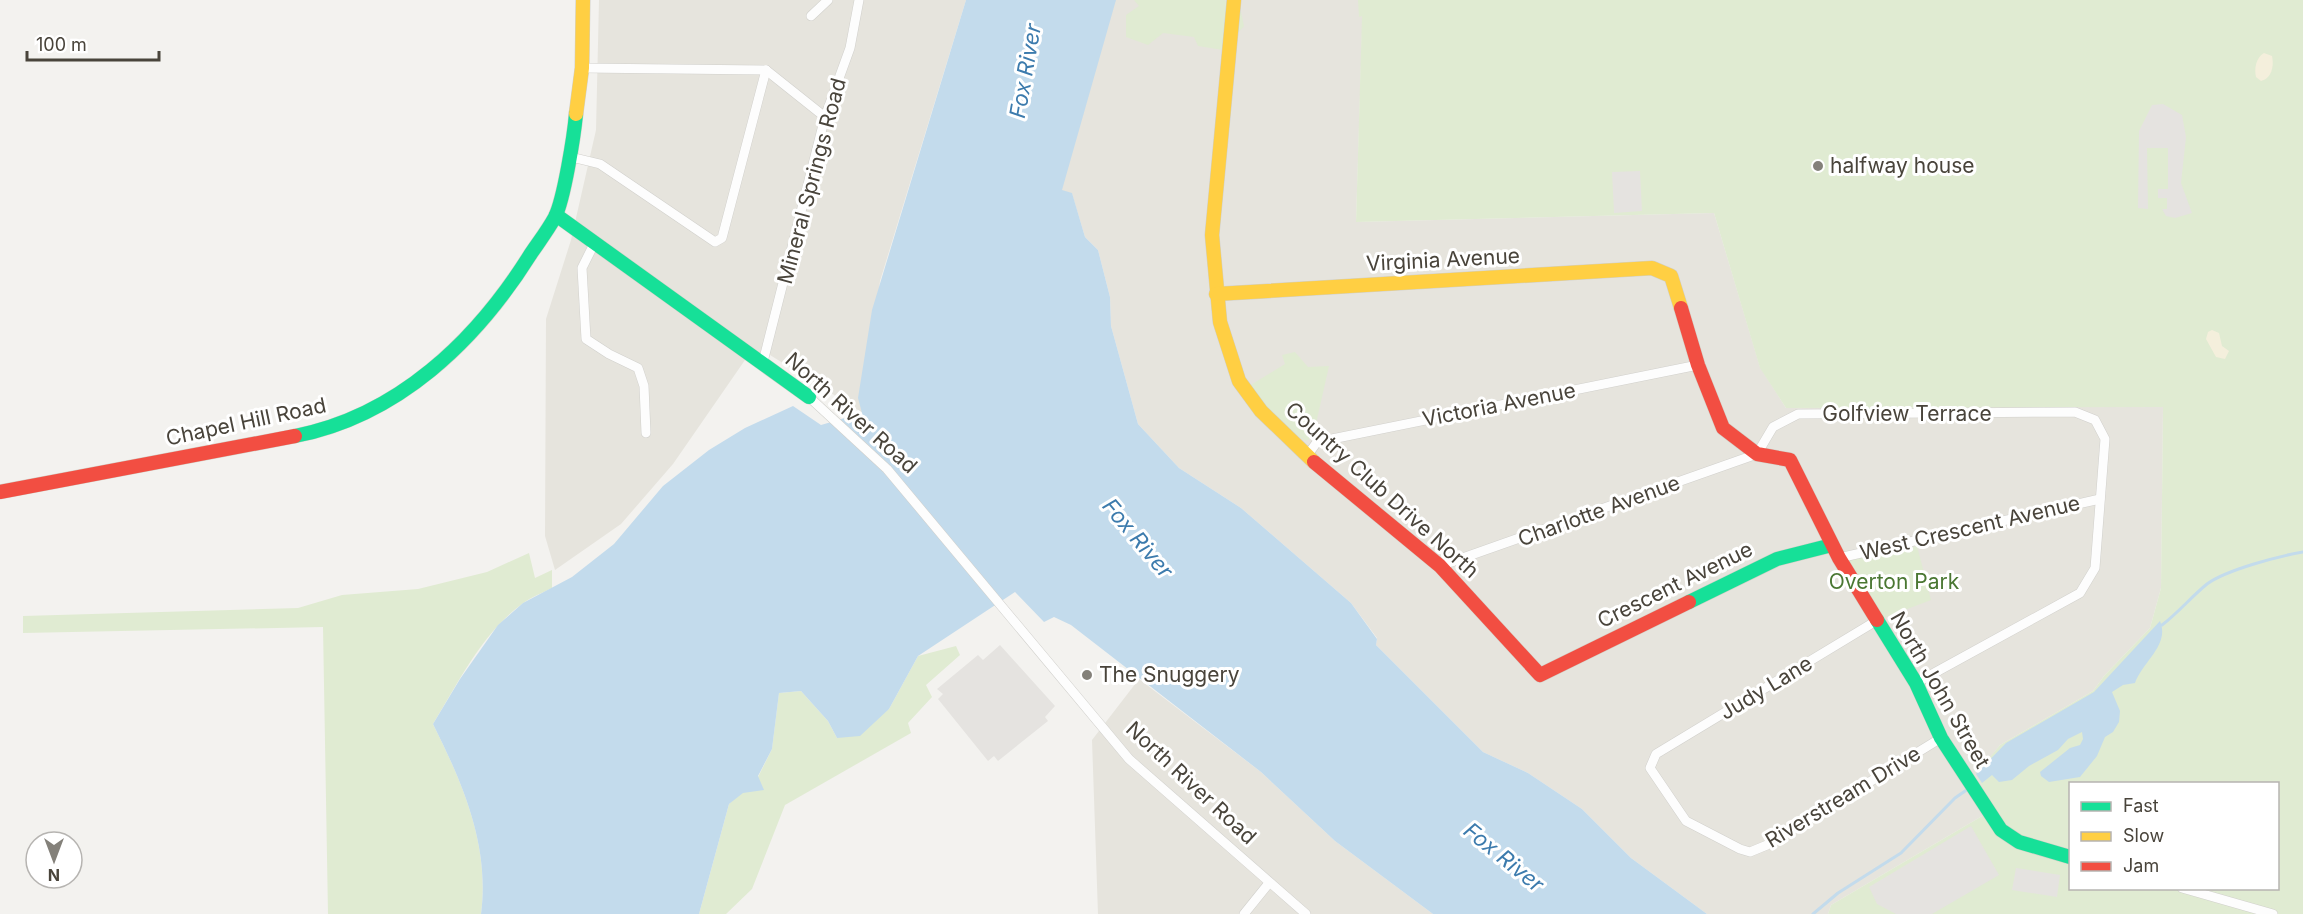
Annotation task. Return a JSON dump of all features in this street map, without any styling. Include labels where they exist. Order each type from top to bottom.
[{"type":"street","points":[[556,215],[571,157],[582,68],[583,0]]},
{"type":"street","points":[[811,16],[828,0]]},
{"type":"street","name":"Mineral Springs Road","points":[[763,362],[825,117],[850,48],[860,0]]},
{"type":"street","name":"Country Club Drive North","points":[[1234,0],[1212,235],[1216,294],[1224,341],[1239,381],[1261,411],[1307,456],[1440,566],[1540,675]]},
{"type":"street","points":[[582,68],[766,70],[825,117]]},
{"type":"street","points":[[571,157],[600,164],[715,242],[722,238],[766,70]]},
{"type":"street","name":"North River Road","points":[[556,215],[809,397],[887,469],[1129,759],[1306,914]]},
{"type":"street","name":"Chapel Hill Road","points":[[0,492],[305,434],[356,418],[418,382],[460,346],[505,295],[556,215]]},
{"type":"street","points":[[594,244],[582,268],[586,339],[609,354],[638,368],[644,386],[646,433]]},
{"type":"street","name":"Virginia Avenue","points":[[1216,294],[1652,268],[1671,276]]},
{"type":"street","name":"North John Street","points":[[1671,276],[1698,365],[1723,428],[1757,454],[1790,460],[1839,558],[1916,683],[1941,738],[2001,830],[2019,842],[2069,857]]},
{"type":"street","name":"Victoria Avenue","points":[[1307,456],[1317,442],[1698,365]]},
{"type":"street","name":"Golfview Terrace","points":[[1757,454],[1773,427],[1798,414],[2075,412],[2095,420],[2105,440],[2100,499]]},
{"type":"street","name":"Charlotte Avenue","points":[[1440,566],[1757,454]]},
{"type":"street","points":[[1916,683],[2080,593],[2095,568],[2100,499]]},
{"type":"street","name":"West Crescent Avenue","points":[[1839,558],[2100,499]]},
{"type":"street","name":"Crescent Avenue","points":[[1540,675],[1777,559],[1832,545]]},
{"type":"street","name":"Judy Lane","points":[[1656,754],[1876,621]]},
{"type":"street","name":"Riverstream Drive","points":[[1656,754],[1650,768],[1686,821],[1750,852],[1767,844],[1941,738]]},
{"type":"street","points":[[1244,914],[1269,883]]},
{"type":"street","points":[[2189,890],[2273,914]]},
{"type":"shaded area","points":[[599,0],[966,0],[880,281],[863,413],[770,355],[745,360],[673,464],[621,524],[555,570],[545,536],[546,319],[571,240],[596,130]]},
{"type":"shaded area","points":[[1112,0],[1363,0],[1356,222],[1714,213],[1760,367],[1786,408],[2163,406],[2161,588],[2150,628],[2104,676],[2093,691],[2000,745],[1977,774],[1994,809],[1831,905],[1828,914],[1707,914],[1631,858],[1582,809],[1528,773],[1483,752],[1376,645],[1377,638],[1351,603],[1241,508],[1179,468],[1138,424],[1111,326],[1110,297],[1098,250],[1085,237],[1072,194],[1061,191]]},
{"type":"shaded area","points":[[2163,104],[2182,115],[2186,137],[2181,183],[2192,213],[2175,218],[2166,216],[2162,209],[2167,209],[2167,198],[2158,198],[2158,189],[2168,189],[2168,148],[2147,148],[2148,209],[2138,208],[2139,131],[2152,105]]},
{"type":"shaded area","points":[[1640,171],[1642,211],[1614,213],[1612,172]]},
{"type":"shaded area","points":[[1000,645],[1055,706],[1045,717],[1048,721],[998,761],[994,756],[988,761],[938,699],[943,694],[937,689],[978,655],[983,660]]},
{"type":"shaded area","points":[[1139,679],[1261,772],[1335,841],[1433,914],[1098,914],[1092,740]]},
{"type":"shaded area","points":[[1971,826],[1999,875],[1932,914],[1896,914],[1877,904],[1869,887]]},
{"type":"shaded area","points":[[2016,868],[2060,875],[2057,897],[2012,890]]},
{"type":"green space","points":[[1134,0],[1224,0],[1241,12],[1244,26],[1223,50],[1198,46],[1194,37],[1163,33],[1148,45],[1126,37],[1126,15],[1139,6]]},
{"type":"green space","points":[[1358,0],[2303,0],[2303,914],[1828,914],[1831,905],[1994,809],[1976,774],[2000,745],[2093,691],[2104,676],[2150,628],[2161,588],[2163,407],[1786,408],[1760,368],[1714,213],[1356,222],[1362,16],[1359,17]]},
{"type":"green space","points":[[1295,352],[1308,367],[1329,366],[1313,437],[1306,441],[1282,423],[1249,386],[1285,364],[1282,355]]},
{"type":"green space","name":"Overton Park","points":[[1917,546],[1931,600],[1881,619],[1844,561]]},
{"type":"green space","points":[[529,553],[535,578],[552,570],[552,588],[522,604],[495,629],[472,660],[433,724],[472,816],[482,864],[481,914],[328,914],[323,627],[23,633],[23,616],[298,608],[342,595],[418,589],[487,572]]},
{"type":"green space","points":[[956,646],[960,655],[926,685],[932,697],[908,723],[911,733],[785,805],[752,889],[726,914],[699,914],[729,804],[758,777],[772,749],[779,693],[801,691],[828,721],[837,738],[889,709],[918,656]]},
{"type":"sand","points":[[2264,53],[2272,56],[2273,64],[2268,77],[2261,81],[2256,77],[2256,67],[2257,60]]},
{"type":"sand","points":[[2212,330],[2219,333],[2222,346],[2229,351],[2225,359],[2216,357],[2206,339],[2208,332]]},
{"type":"water","name":"Fox River","points":[[966,0],[1116,0],[1062,190],[1072,193],[1085,237],[1098,250],[1110,297],[1111,326],[1138,424],[1179,468],[1241,508],[1351,603],[1377,639],[1376,645],[1483,752],[1528,773],[1582,809],[1631,858],[1707,914],[1433,914],[1335,841],[1261,772],[1071,625],[1054,617],[1044,622],[1015,592],[918,656],[889,709],[860,736],[837,738],[828,721],[801,691],[779,693],[772,749],[758,776],[764,790],[743,793],[729,804],[699,914],[481,914],[482,864],[472,816],[433,724],[460,679],[498,625],[523,603],[572,577],[614,544],[663,486],[709,450],[745,428],[793,406],[821,425],[862,413],[858,398],[872,310]]},
{"type":"water","points":[[2160,621],[2162,630],[2159,645],[2135,683],[2123,685],[2112,692],[2120,711],[2119,722],[2113,732],[2105,737],[2097,756],[2080,777],[2049,782],[2041,776],[2040,772],[2070,748],[2080,745],[2083,739],[2082,732],[2068,739],[2058,750],[2029,766],[2012,780],[1999,782],[1992,775],[1982,783],[1976,774],[2006,743],[2094,692]]},
{"type":"waterway","points":[[2162,625],[2201,589],[2216,579],[2253,564],[2303,552]]},
{"type":"waterway","points":[[1813,914],[1838,893],[1901,853],[1955,798],[1968,789]]},
{"type":"traffic: fast","points":[[295,436],[332,426],[368,411],[400,393],[459,345],[485,317],[509,287],[555,217],[565,182],[576,114]]},
{"type":"traffic: fast","points":[[556,215],[809,397]]},
{"type":"traffic: fast","points":[[1689,602],[1777,559],[1832,545]]},
{"type":"traffic: fast","points":[[1877,620],[1916,683],[1941,738],[2001,830],[2019,842],[2069,857]]},
{"type":"traffic: slow","points":[[576,114],[582,68],[583,0]]},
{"type":"traffic: slow","points":[[1234,0],[1212,235],[1220,322],[1239,381],[1261,411],[1314,462]]},
{"type":"traffic: slow","points":[[1216,294],[1652,268],[1671,276],[1681,308]]},
{"type":"traffic: jam","points":[[1681,308],[1698,365],[1723,428],[1757,454],[1790,460],[1839,558],[1877,620]]},
{"type":"traffic: jam","points":[[0,492],[295,436]]},
{"type":"traffic: jam","points":[[1314,462],[1440,566],[1540,675],[1689,602]]},
{"type":"place","name":"halfway house","points":[[1818,166]]},
{"type":"place","name":"The Snuggery","points":[[1087,675]]}]
